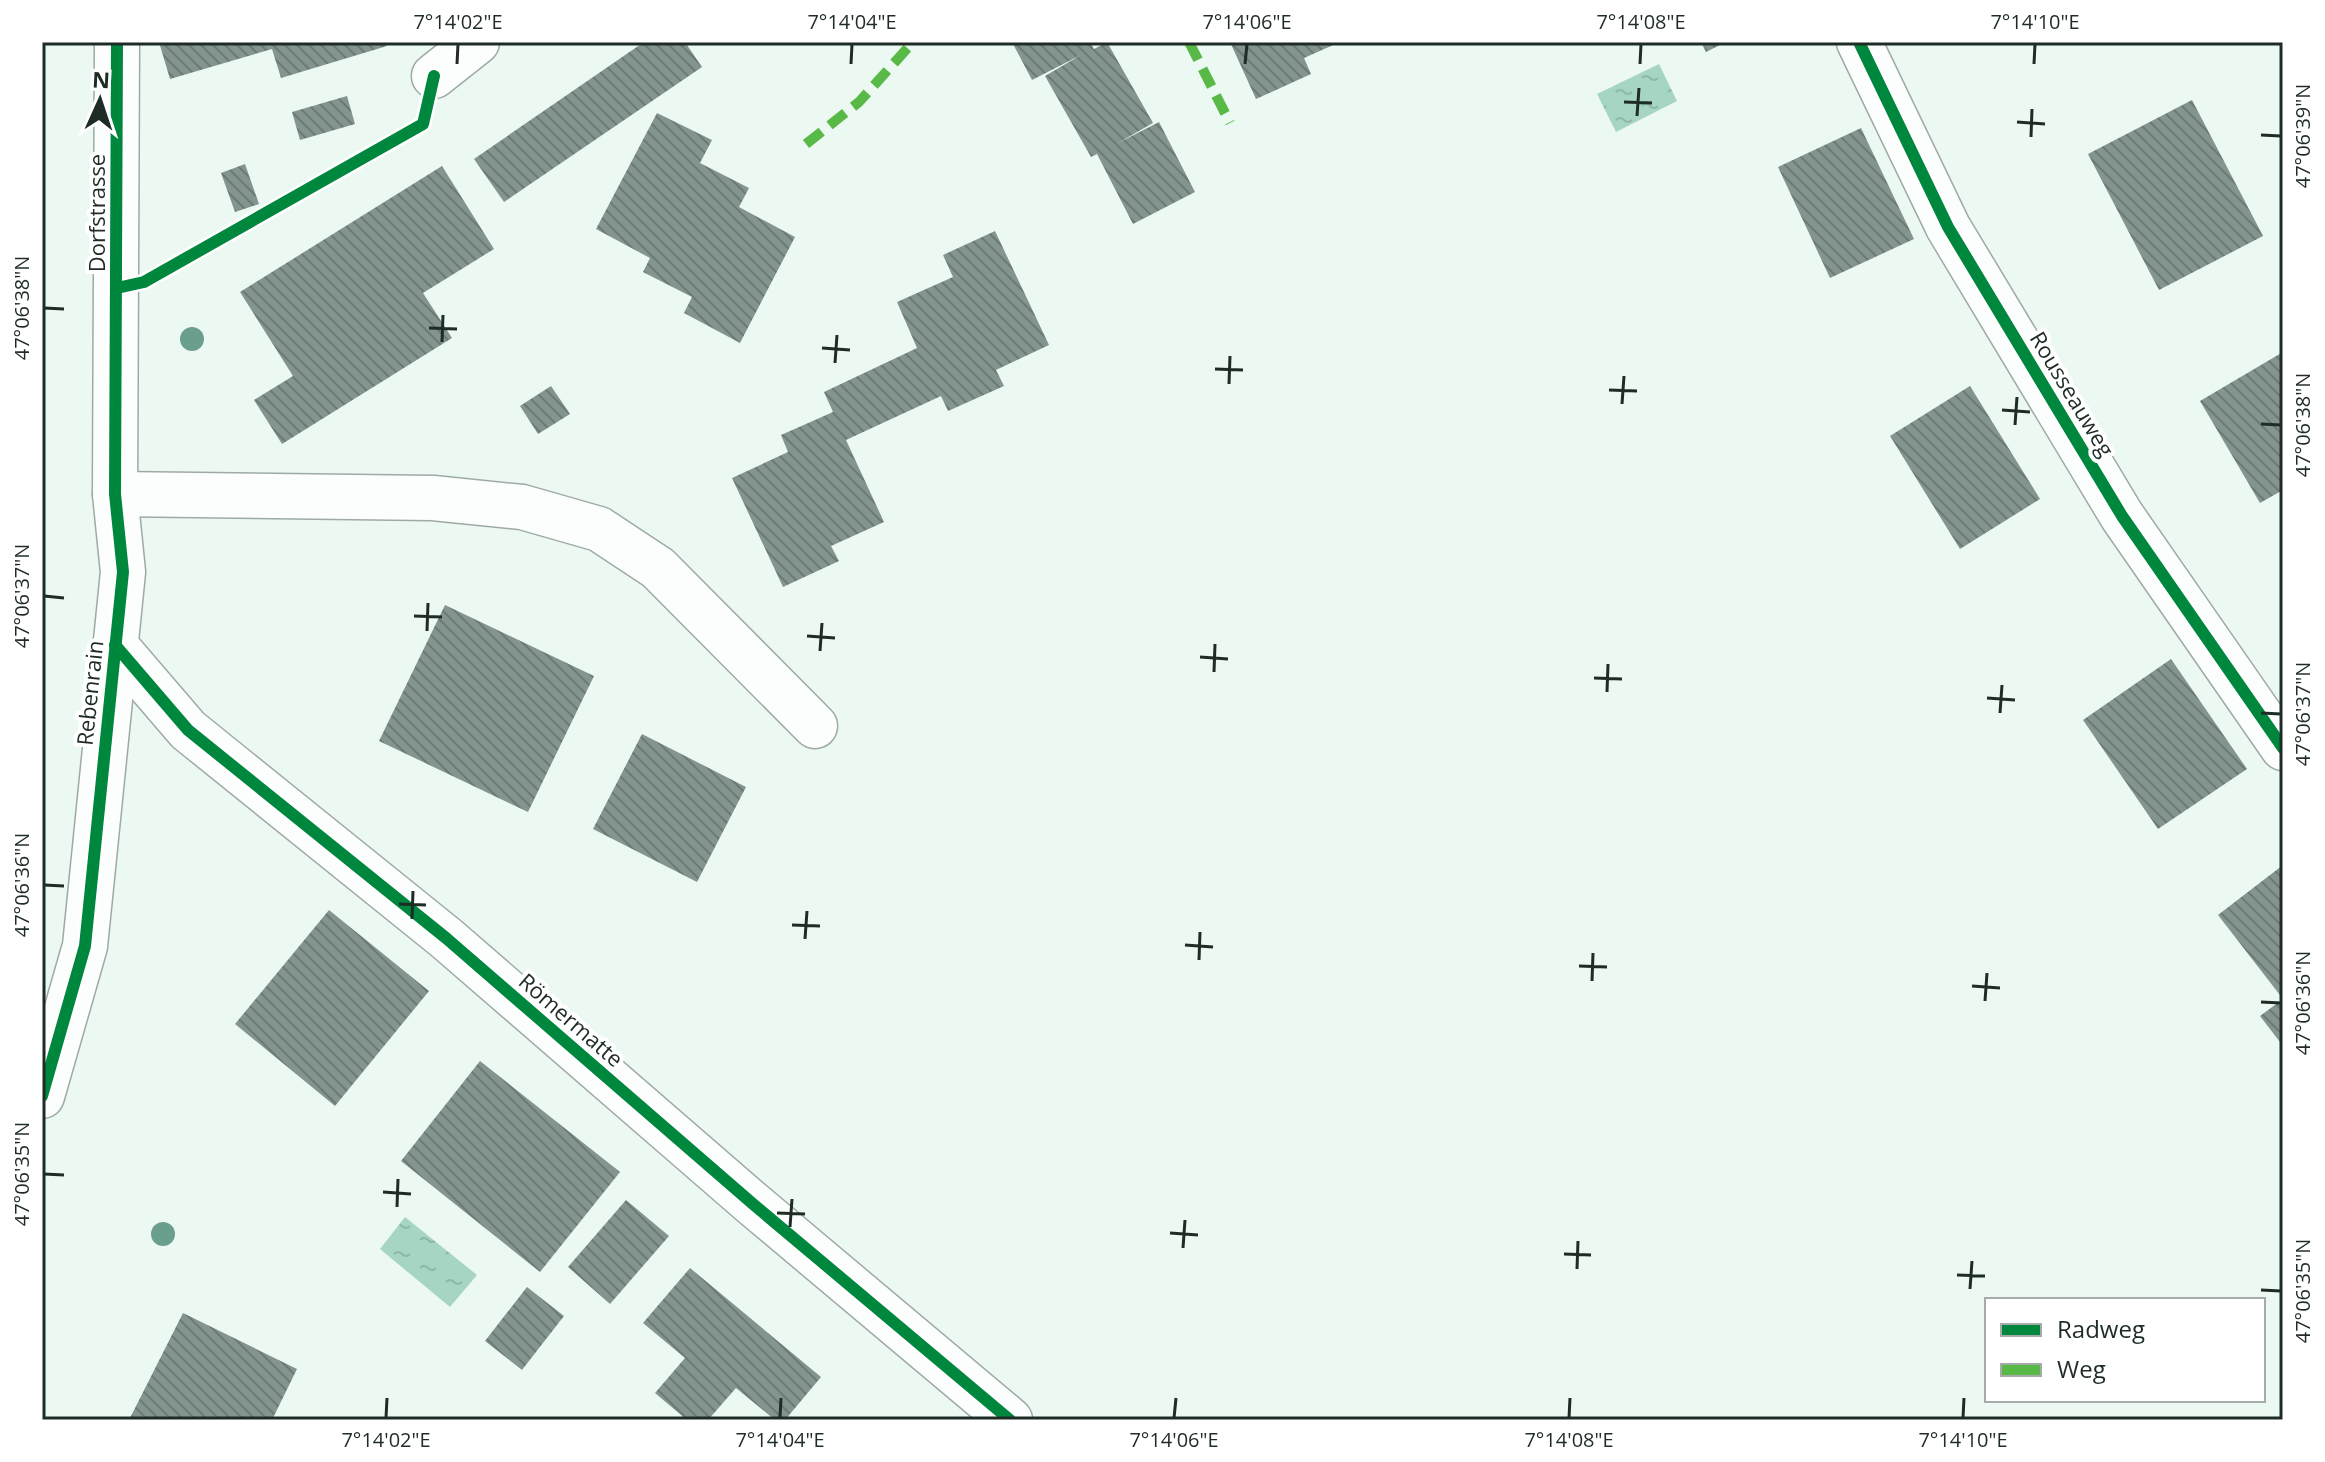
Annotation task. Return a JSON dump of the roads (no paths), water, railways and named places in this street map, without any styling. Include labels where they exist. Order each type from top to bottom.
[{"type":"street","name":"Dorfstrasse","points":[[117,42],[117,288]]},
{"type":"street","points":[[434,76],[477,42]]},
{"type":"street","name":"Rousseauweg","points":[[1859,42],[1956,240],[2122,516],[2283,748]]},
{"type":"street","name":"Rebenrain","points":[[42,1096],[85,946],[123,572],[115,494],[117,288]]},
{"type":"street","points":[[115,494],[433,498],[522,507],[599,529],[658,568],[815,726]]},
{"type":"street","name":"Römermatte","points":[[115,645],[188,730],[446,938],[753,1204],[1010,1420]]},
{"type":"water","points":[[1659,64],[1677,101],[1616,132],[1597,94]]},
{"type":"water","points":[[405,1217],[477,1275],[450,1307],[380,1249]]}]
